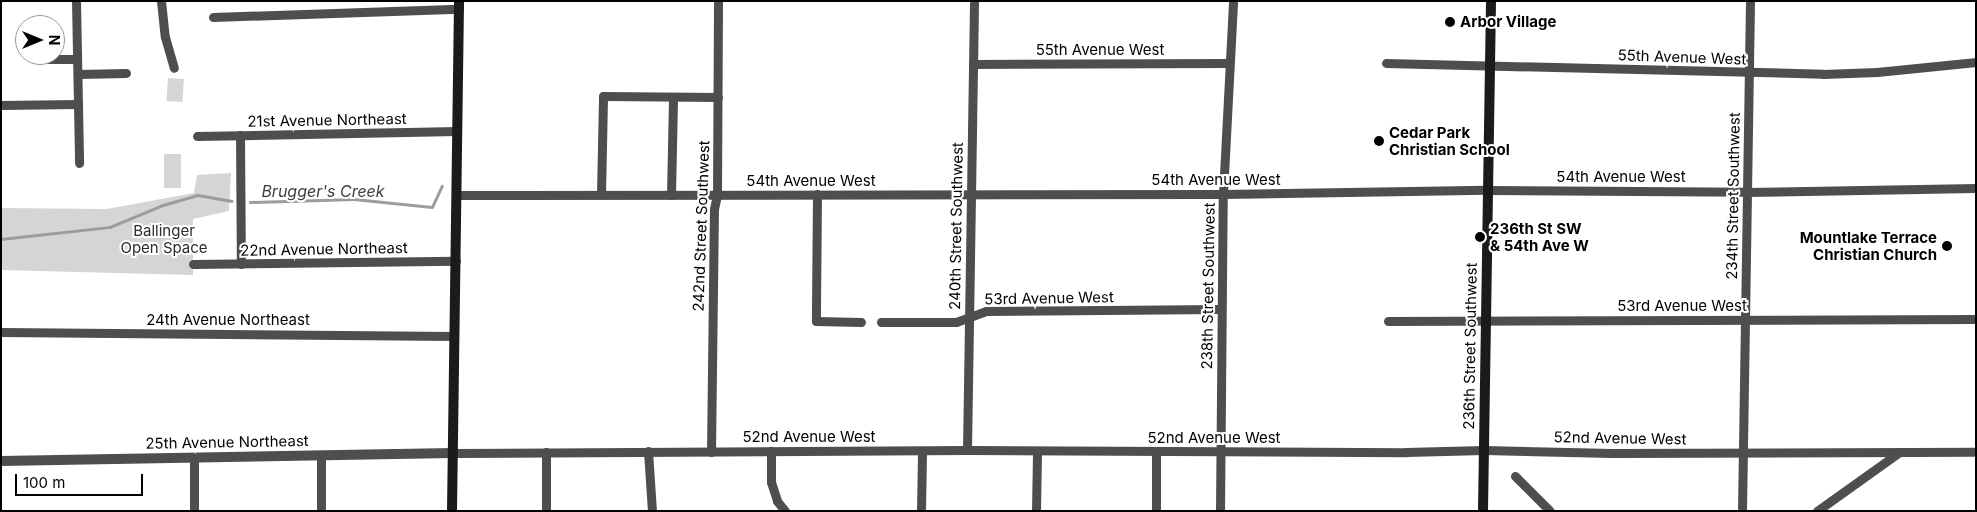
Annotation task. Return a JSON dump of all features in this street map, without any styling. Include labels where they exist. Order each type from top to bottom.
[{"type":"main road","name":"236th Street Southwest","points":[[1483,511],[1491,1]]},
{"type":"main road","points":[[452,511],[459,5]]},
{"type":"street","points":[[76,1],[79,163]]},
{"type":"street","points":[[161,1],[165,37],[174,68]]},
{"type":"street","name":"242nd Street Southwest","points":[[711,452],[714,228],[717,195],[718,1]]},
{"type":"street","name":"240th Street Southwest","points":[[967,450],[974,1]]},
{"type":"street","name":"238th Street Southwest","points":[[1220,511],[1220,309],[1228,63],[1233,1]]},
{"type":"street","name":"234th Street Southwest","points":[[1742,511],[1750,1]]},
{"type":"street","points":[[213,17],[459,5]]},
{"type":"street","points":[[65,59],[77,59]]},
{"type":"street","name":"55th Avenue West","points":[[1386,63],[1490,64],[1748,74],[1877,72],[1976,62]]},
{"type":"street","name":"55th Avenue West","points":[[973,64],[1228,63]]},
{"type":"street","points":[[78,74],[126,73]]},
{"type":"street","points":[[601,194],[603,96],[718,97]]},
{"type":"street","points":[[670,195],[673,97]]},
{"type":"street","points":[[1,106],[78,104]]},
{"type":"street","name":"21st Avenue Northeast","points":[[197,136],[457,131]]},
{"type":"street","points":[[240,135],[241,264]]},
{"type":"street","name":"54th Avenue West","points":[[457,195],[1223,194],[1487,190],[1747,192],[1976,188]]},
{"type":"street","points":[[817,194],[816,321],[862,322]]},
{"type":"street","name":"22nd Avenue Northeast","points":[[194,264],[456,262]]},
{"type":"street","name":"53rd Avenue West","points":[[881,322],[956,322],[986,311],[1220,309]]},
{"type":"street","name":"53rd Avenue West","points":[[1388,321],[1976,319]]},
{"type":"street","name":"24th Avenue Northeast","points":[[1,332],[454,336]]},
{"type":"street","name":"52nd Avenue West","points":[[453,453],[967,450],[1156,452],[1406,452],[1484,450],[1743,453],[1976,452]]},
{"type":"street","points":[[648,451],[652,511]]},
{"type":"street","points":[[771,451],[771,482],[777,501],[785,511]]},
{"type":"street","points":[[922,451],[922,511]]},
{"type":"street","points":[[1036,511],[1038,451]]},
{"type":"street","points":[[546,452],[546,511]]},
{"type":"street","points":[[1156,452],[1156,511]]},
{"type":"street","name":"25th Avenue Northeast","points":[[1,461],[453,453]]},
{"type":"street","points":[[1817,511],[1898,453]]},
{"type":"street","points":[[321,456],[321,511]]},
{"type":"street","points":[[194,458],[194,511]]},
{"type":"street","points":[[1515,476],[1550,511]]},
{"type":"green space","points":[[168,78],[184,79],[182,102],[166,101]]},
{"type":"green space","points":[[164,154],[181,154],[181,188],[164,188]]},
{"type":"green space","name":"Ballinger Open Space","points":[[231,173],[229,211],[193,219],[193,275],[1,270],[1,208],[107,209],[194,193],[197,175]]},
{"type":"waterway","name":"Brugger's Creek","points":[[250,202],[354,199],[432,207],[442,186]]},
{"type":"waterway","name":"Brugger's Creek","points":[[1,239],[110,227],[163,205],[198,195],[231,201]]},
{"type":"place","name":"Arbor Village","points":[[1450,22]]},
{"type":"place","name":"Cedar Park Christian School","points":[[1379,141]]},
{"type":"place","name":"236th St SW & 54th Ave W","points":[[1480,237]]},
{"type":"place","name":"Mountlake Terrace Christian Church","points":[[1947,246]]}]
